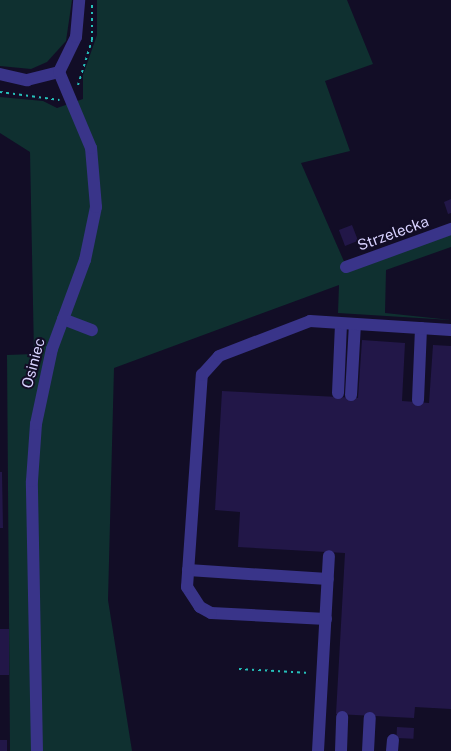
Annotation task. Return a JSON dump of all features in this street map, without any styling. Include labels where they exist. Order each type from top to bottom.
[{"type":"street","points":[[0,74],[27,80],[59,72],[76,37],[78,0]]},
{"type":"street","name":"Osiniec","points":[[36,751],[34,448],[40,399],[63,319],[91,242],[96,190],[91,148],[59,72]]},
{"type":"street","name":"Strzelecka","points":[[346,267],[451,229]]},
{"type":"street","points":[[63,319],[92,330]]},
{"type":"street","points":[[326,619],[211,613],[192,597],[187,587],[202,375],[219,356],[310,322],[451,330]]},
{"type":"street","points":[[341,324],[345,394],[355,324]]},
{"type":"street","points":[[418,400],[421,328]]},
{"type":"street","points":[[318,751],[329,556]]},
{"type":"street","points":[[188,570],[328,579]]},
{"type":"street","points":[[341,751],[342,717]]},
{"type":"street","points":[[368,751],[370,718]]},
{"type":"path","points":[[60,101],[63,106]]},
{"type":"path","points":[[239,669],[322,674]]},
{"type":"green space","points":[[0,0],[72,0],[66,41],[47,62],[31,69],[0,66]]},
{"type":"green space","points":[[97,0],[347,0],[373,64],[325,81],[350,151],[301,163],[346,266],[451,229],[451,247],[386,270],[385,313],[451,320],[338,313],[339,285],[114,368],[108,600],[132,751],[10,751],[7,355],[34,354],[30,152],[0,133],[0,97],[43,101],[57,108],[83,99],[83,75],[97,35]]},
{"type":"building","points":[[451,199],[451,213],[448,214],[444,202]]},
{"type":"building","points":[[352,225],[358,241],[345,246],[339,230]]},
{"type":"building","points":[[362,340],[405,343],[402,401],[429,403],[433,345],[451,346],[451,709],[415,707],[414,718],[336,714],[345,553],[238,547],[240,512],[215,510],[222,391],[358,398]]},
{"type":"building","points":[[0,472],[2,472],[3,528],[0,528]]},
{"type":"building","points":[[0,629],[9,629],[9,675],[0,675]]},
{"type":"building","points":[[397,727],[414,728],[413,739],[396,738]]},
{"type":"building","points":[[0,740],[7,740],[7,751],[0,751]]}]
